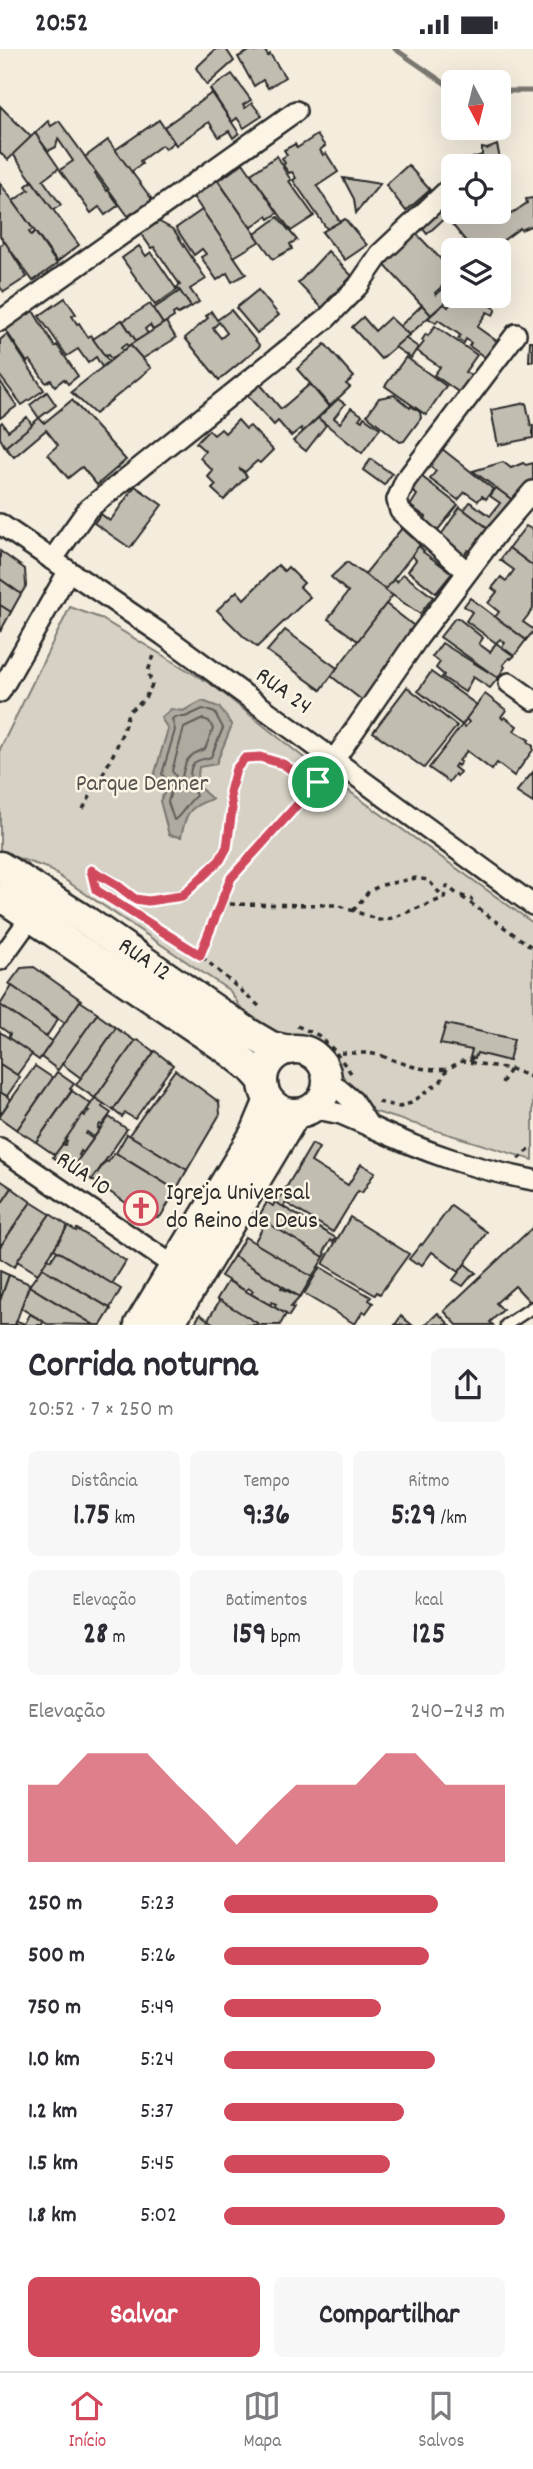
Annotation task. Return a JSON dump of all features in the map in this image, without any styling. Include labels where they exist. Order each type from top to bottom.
[{"type":"street","points":[[0,321],[296,111]]},
{"type":"street","points":[[52,560],[88,509],[327,318],[358,286],[380,254],[441,196]]},
{"type":"street","points":[[467,572],[400,511],[397,500],[401,487],[516,334]]},
{"type":"street","points":[[334,760],[467,572],[533,491]]},
{"type":"street","name":"RUA 24","points":[[0,524],[163,635],[533,905]]},
{"type":"street","points":[[0,691],[68,572]]},
{"type":"street","points":[[509,683],[533,699]]},
{"type":"street","name":"RUA 12","points":[[0,866],[120,943],[271,1046],[292,1038]]},
{"type":"street","name":"RUA 12","points":[[0,896],[232,1053],[251,1068],[266,1091]]},
{"type":"street","points":[[0,960],[32,916]]},
{"type":"street","points":[[139,1325],[256,1131],[266,1091],[264,1070],[292,1038],[318,1059],[324,1068],[326,1090],[320,1101],[304,1111],[169,1325]]},
{"type":"street","points":[[327,1079],[353,1101],[369,1126]]},
{"type":"street","points":[[266,1091],[280,1110],[341,1114],[452,1161],[481,1170],[533,1180]]},
{"type":"street","name":"RUA 10","points":[[0,1148],[174,1266]]},
{"type":"lane","points":[[506,1325],[533,1307]]},
{"type":"path","points":[[83,809],[108,765],[125,727],[128,712],[144,701],[152,685],[148,671],[163,635]]},
{"type":"path","points":[[200,955],[231,878],[318,782],[306,780],[283,764],[260,757],[245,758],[236,769],[230,792],[231,819],[227,847],[220,860],[182,896],[148,901],[135,899],[91,870],[96,890],[200,955],[259,1006]]},
{"type":"path","points":[[354,911],[369,891],[382,885],[416,878],[428,880],[444,898]]},
{"type":"path","points":[[444,898],[447,886],[533,948]]},
{"type":"path","points":[[457,894],[473,900]]},
{"type":"path","points":[[220,904],[337,905],[379,920],[392,918],[444,898]]},
{"type":"path","points":[[292,1038],[318,1035],[336,1053],[356,1080]]},
{"type":"path","points":[[336,1053],[369,1053],[430,1071],[447,1069],[462,1061],[470,1062],[511,1069],[533,1078]]},
{"type":"path","points":[[470,1062],[474,1054]]},
{"type":"path","points":[[370,1094],[380,1104],[400,1107],[411,1103],[441,1081],[447,1069]]},
{"type":"path","points":[[502,1083],[511,1069]]},
{"type":"green space","name":"Parque Denner","points":[[70,607],[100,618],[214,686],[318,769],[533,923],[533,1160],[369,1110],[326,1054],[247,1018],[230,991],[47,868],[0,852],[0,749]]},
{"type":"water","points":[[202,701],[219,707],[232,725],[216,764],[199,767],[197,785],[212,799],[189,812],[181,837],[169,835],[160,801],[166,790],[154,776],[168,729],[161,718],[171,709],[183,711]]},
{"type":"building","points":[[216,49],[226,49],[234,61],[207,85],[196,68]]},
{"type":"building","points":[[253,49],[255,52],[264,49],[268,56],[270,54],[285,77],[268,88],[263,80],[254,86],[238,57]]},
{"type":"building","points":[[232,74],[251,100],[243,105],[245,108],[252,103],[262,116],[244,128],[237,118],[232,122],[210,89]]},
{"type":"building","points":[[212,93],[239,133],[233,138],[229,131],[219,137],[209,122],[176,145],[164,127]]},
{"type":"building","points":[[0,106],[31,137],[8,160],[0,153]]},
{"type":"building","points":[[159,120],[174,142],[165,149],[162,145],[140,161],[142,164],[131,172],[115,150]]},
{"type":"building","points":[[48,121],[51,126],[59,121],[119,205],[105,215],[99,207],[91,213],[60,170],[73,161],[58,139],[56,147],[48,151],[35,133]]},
{"type":"building","points":[[35,133],[59,168],[43,180],[61,205],[53,210],[13,154]]},
{"type":"building","points":[[317,135],[325,146],[320,150],[323,155],[326,153],[338,172],[317,186],[340,222],[327,229],[293,180],[296,178],[292,172],[289,173],[283,165],[285,163],[282,158],[287,155],[284,150],[295,144],[297,148]]},
{"type":"building","points":[[108,140],[151,198],[151,201],[128,216],[85,157]]},
{"type":"building","points":[[497,145],[499,154],[482,154],[482,148]]},
{"type":"building","points":[[277,156],[291,180],[289,181],[314,216],[291,231],[251,174]]},
{"type":"building","points":[[243,163],[278,213],[269,219],[267,216],[251,228],[217,179],[222,176],[223,178]]},
{"type":"building","points":[[408,165],[430,190],[406,211],[386,185]]},
{"type":"building","points":[[216,178],[260,241],[234,257],[192,195]]},
{"type":"building","points":[[343,178],[380,184],[356,213],[354,199]]},
{"type":"building","points":[[32,181],[79,245],[57,262],[13,201],[29,190],[26,186]]},
{"type":"building","points":[[0,183],[33,229],[29,232],[31,235],[35,232],[57,264],[33,281],[0,236]]},
{"type":"building","points":[[533,198],[533,225],[521,230],[520,228],[506,238],[463,238],[452,224],[511,224],[511,214],[527,203],[526,199]]},
{"type":"building","points":[[438,208],[441,211],[441,221],[427,234],[420,225]]},
{"type":"building","points":[[202,210],[246,274],[232,282],[227,273],[217,280],[201,257],[206,254],[202,249],[194,255],[176,228]]},
{"type":"building","points":[[278,217],[297,240],[290,244],[292,249],[273,259],[255,234]]},
{"type":"building","points":[[345,219],[367,245],[345,260],[322,232]]},
{"type":"building","points":[[156,220],[174,230],[206,279],[190,289],[199,302],[191,307],[177,287],[180,285],[154,247],[151,248],[140,232]]},
{"type":"building","points":[[413,230],[441,259],[441,287],[435,293],[436,295],[441,290],[441,306],[431,315],[380,260]]},
{"type":"building","points":[[5,242],[27,277],[4,292],[0,287],[0,246]]},
{"type":"building","points":[[139,246],[146,256],[151,252],[177,290],[155,305],[122,258]]},
{"type":"building","points":[[328,251],[352,276],[322,308],[298,283]]},
{"type":"building","points":[[258,290],[279,315],[257,333],[236,308]]},
{"type":"building","points":[[180,291],[191,307],[178,314],[176,312],[174,317],[163,324],[153,309]]},
{"type":"building","points":[[65,298],[76,314],[72,316],[77,324],[79,323],[88,337],[91,335],[109,362],[102,367],[96,357],[88,363],[78,349],[67,356],[39,316]]},
{"type":"building","points":[[150,304],[163,324],[153,330],[150,325],[145,329],[148,334],[136,341],[123,321]]},
{"type":"building","points":[[422,305],[431,315],[409,335],[400,326]]},
{"type":"building","points":[[441,307],[495,308],[493,315],[487,312],[477,327],[498,342],[486,358],[469,346],[471,343],[466,339],[464,343],[458,339],[460,335],[438,320],[436,323],[428,318]]},
{"type":"building","points":[[32,309],[55,347],[57,345],[78,376],[68,384],[64,379],[55,386],[51,380],[46,383],[30,360],[27,362],[5,329]]},
{"type":"building","points":[[231,310],[260,346],[219,380],[185,338],[208,318],[206,316],[211,311],[217,320]],"holes":[[[219,322],[227,333],[221,338],[213,328]]]},
{"type":"building","points":[[363,317],[375,331],[390,317],[409,335],[381,359],[352,327]]},
{"type":"building","points":[[122,320],[136,341],[128,346],[126,344],[121,348],[123,351],[111,359],[108,355],[105,356],[93,339]]},
{"type":"building","points":[[166,322],[176,338],[142,359],[130,345]]},
{"type":"building","points":[[435,326],[477,355],[465,372],[472,376],[460,393],[434,375],[440,367],[417,351],[426,334],[428,336]]},
{"type":"building","points":[[7,334],[44,390],[22,405],[0,376],[0,340]]},
{"type":"building","points":[[405,338],[418,347],[411,358],[395,347]]},
{"type":"building","points":[[530,341],[533,341],[533,361],[529,361]]},
{"type":"building","points":[[325,344],[354,377],[346,384],[350,387],[330,406],[297,369]]},
{"type":"building","points":[[130,345],[151,368],[95,414],[71,392]]},
{"type":"building","points":[[406,357],[446,386],[426,415],[385,386]]},
{"type":"building","points":[[0,381],[17,406],[0,418]]},
{"type":"building","points":[[260,384],[281,409],[310,384],[329,407],[303,432],[301,428],[291,436],[278,421],[274,425],[247,395]]},
{"type":"building","points":[[47,392],[56,405],[39,418],[30,405]]},
{"type":"building","points":[[394,395],[410,408],[411,406],[420,412],[421,418],[404,441],[400,442],[367,415],[379,398]]},
{"type":"building","points":[[338,399],[345,404],[334,418],[340,423],[351,408],[362,415],[359,419],[362,421],[364,417],[380,428],[362,453],[318,418]]},
{"type":"building","points":[[72,400],[126,460],[97,485],[82,467],[68,478],[48,454],[58,445],[46,430],[14,457],[5,447],[39,418],[44,423]]},
{"type":"building","points":[[526,403],[533,426],[533,438],[498,445],[491,410]]},
{"type":"building","points":[[27,417],[32,425],[5,447],[0,438],[0,424],[2,422],[8,431]]},
{"type":"building","points":[[318,418],[326,425],[306,451],[293,441]]},
{"type":"building","points":[[238,420],[246,429],[250,426],[273,450],[260,463],[257,461],[245,472],[239,468],[247,476],[224,500],[212,489],[216,485],[208,477],[213,471],[200,458],[205,451],[196,443],[209,430],[214,435],[221,429],[225,433]]},
{"type":"building","points":[[441,448],[493,489],[486,499],[482,496],[478,501],[465,492],[458,500],[430,479],[436,471],[429,466]]},
{"type":"building","points":[[371,459],[392,474],[384,485],[363,470]]},
{"type":"building","points":[[503,462],[511,468],[523,463],[533,463],[533,479],[515,502],[473,471]]},
{"type":"building","points":[[421,476],[458,505],[437,531],[425,520],[426,517],[410,506],[417,495],[411,490]]},
{"type":"building","points":[[135,486],[162,505],[130,548],[94,523],[101,514],[110,521]]},
{"type":"building","points":[[496,488],[515,502],[493,532],[464,510],[470,502],[490,516],[500,503],[490,496]]},
{"type":"building","points":[[460,507],[493,532],[475,555],[468,550],[463,556],[441,535]]},
{"type":"building","points":[[526,526],[533,530],[533,566],[509,548]]},
{"type":"building","points":[[402,528],[420,545],[385,590],[364,575]]},
{"type":"building","points":[[419,546],[423,552],[452,573],[436,593],[408,571],[416,560],[412,555]]},
{"type":"building","points":[[509,548],[533,566],[533,609],[523,622],[533,629],[533,632],[526,640],[495,617],[499,612],[488,603],[497,592],[492,588],[501,577],[506,581],[514,570],[500,560]]},
{"type":"building","points":[[0,551],[25,569],[26,586],[21,594],[0,579]]},
{"type":"building","points":[[347,562],[393,595],[358,641],[328,619],[348,592],[331,577]]},
{"type":"building","points":[[278,565],[284,571],[288,567],[304,583],[300,587],[310,597],[257,647],[217,610],[237,591],[244,599]]},
{"type":"building","points":[[403,574],[433,597],[420,614],[385,590],[394,579],[397,582]]},
{"type":"building","points":[[0,579],[21,594],[11,612],[0,605]]},
{"type":"building","points":[[470,598],[526,640],[514,656],[502,647],[505,643],[500,639],[496,643],[466,621],[472,612],[464,606]]},
{"type":"building","points":[[386,604],[418,629],[363,701],[331,676]]},
{"type":"building","points":[[0,605],[11,612],[0,632]]},
{"type":"building","points":[[455,618],[483,638],[479,644],[490,652],[496,643],[514,656],[503,665],[505,667],[498,678],[440,637]]},
{"type":"building","points":[[285,630],[337,668],[321,690],[267,651]]},
{"type":"building","points":[[442,643],[498,678],[490,688],[473,677],[465,692],[442,677],[444,675],[436,668],[440,662],[432,657]]},
{"type":"building","points":[[431,672],[477,705],[462,725],[418,691]]},
{"type":"building","points":[[407,687],[457,726],[424,768],[373,732]]},
{"type":"building","points":[[485,694],[506,710],[501,717],[517,726],[514,731],[529,740],[533,750],[514,776],[497,763],[492,770],[467,751],[458,766],[456,764],[454,767],[460,772],[449,782],[429,768],[462,725],[465,727],[469,722],[466,719]]},
{"type":"building","points":[[533,772],[533,803],[516,792]]},
{"type":"building","points":[[34,967],[81,1000],[65,1023],[9,984],[21,968]]},
{"type":"building","points":[[12,986],[58,1019],[46,1037],[0,1005]]},
{"type":"building","points":[[80,1001],[98,1013],[58,1070],[41,1057]]},
{"type":"building","points":[[0,1005],[52,1041],[39,1060],[8,1038],[10,1034],[0,1027]]},
{"type":"building","points":[[97,1014],[116,1028],[81,1078],[62,1064]]},
{"type":"building","points":[[446,1024],[514,1039],[509,1061],[477,1053],[475,1058],[470,1057],[472,1050],[440,1044]]},
{"type":"building","points":[[116,1028],[135,1041],[95,1098],[76,1085]]},
{"type":"building","points":[[0,1032],[32,1054],[17,1075],[0,1064]]},
{"type":"building","points":[[138,1040],[153,1051],[153,1054],[113,1110],[95,1098]]},
{"type":"building","points":[[155,1051],[173,1065],[135,1119],[125,1113],[122,1117],[113,1110]]},
{"type":"building","points":[[0,1064],[20,1077],[7,1096],[0,1092]]},
{"type":"building","points":[[35,1066],[53,1078],[17,1130],[0,1118],[0,1115]]},
{"type":"building","points":[[175,1070],[219,1102],[220,1114],[187,1170],[129,1135]]},
{"type":"building","points":[[57,1072],[74,1084],[36,1142],[17,1130]]},
{"type":"building","points":[[72,1091],[91,1104],[55,1155],[36,1142]]},
{"type":"building","points":[[0,1092],[11,1099],[0,1115]]},
{"type":"building","points":[[95,1098],[111,1113],[102,1125],[100,1124],[94,1137],[87,1132],[93,1139],[83,1153],[81,1151],[81,1156],[71,1170],[53,1157],[63,1144],[65,1145],[65,1140],[83,1114],[85,1116],[89,1111],[87,1110]]},
{"type":"building","points":[[109,1117],[127,1129],[92,1180],[73,1167]]},
{"type":"building","points":[[127,1134],[187,1170],[176,1190],[116,1153]]},
{"type":"building","points":[[312,1144],[319,1148],[311,1162],[348,1185],[361,1164],[375,1172],[362,1193],[358,1191],[333,1232],[286,1203],[283,1207],[277,1203]]},
{"type":"building","points":[[115,1153],[176,1190],[161,1216],[150,1219],[92,1180]]},
{"type":"building","points":[[0,1180],[12,1188],[0,1206]]},
{"type":"building","points":[[12,1188],[31,1202],[0,1247],[0,1206]]},
{"type":"building","points":[[31,1202],[50,1214],[14,1267],[0,1258],[0,1247]]},
{"type":"building","points":[[267,1202],[273,1206],[275,1202],[336,1238],[333,1242],[331,1240],[324,1257],[258,1218]]},
{"type":"building","points":[[451,1206],[487,1232],[459,1272],[432,1252],[422,1265],[418,1262],[416,1264],[409,1259]]},
{"type":"building","points":[[50,1214],[68,1226],[38,1274],[17,1261]]},
{"type":"building","points":[[350,1217],[409,1254],[380,1294],[377,1292],[375,1295],[323,1264]]},
{"type":"building","points":[[266,1222],[324,1257],[312,1277],[254,1243]]},
{"type":"building","points":[[68,1226],[126,1261],[112,1284],[54,1249]]},
{"type":"building","points":[[533,1227],[533,1301],[531,1303],[515,1286],[496,1303],[503,1310],[490,1322],[493,1325],[457,1325],[444,1311]]},
{"type":"building","points":[[245,1237],[312,1277],[300,1297],[234,1256]]},
{"type":"building","points":[[57,1251],[121,1289],[110,1308],[42,1268],[48,1258],[51,1260]]},
{"type":"building","points":[[234,1256],[282,1286],[281,1288],[300,1297],[291,1307],[294,1308],[289,1316],[274,1307],[276,1304],[272,1302],[270,1305],[251,1294],[253,1291],[248,1288],[246,1291],[221,1276]]},
{"type":"building","points":[[465,1264],[476,1273],[463,1286],[453,1280]]},
{"type":"building","points":[[320,1267],[371,1297],[369,1300],[373,1303],[366,1313],[363,1311],[355,1324],[304,1294]]},
{"type":"building","points":[[42,1268],[111,1309],[101,1325],[94,1325],[29,1286]]},
{"type":"building","points":[[0,1271],[9,1275],[0,1301]]},
{"type":"building","points":[[9,1275],[30,1284],[15,1325],[0,1325],[0,1301]]},
{"type":"building","points":[[228,1281],[286,1314],[280,1325],[260,1325],[217,1299]]},
{"type":"building","points":[[29,1286],[94,1325],[47,1324],[21,1308]]},
{"type":"building","points":[[220,1300],[260,1325],[216,1325],[208,1320]]},
{"type":"building","points":[[438,1313],[450,1325],[426,1324]]},
{"type":"building","points":[[30,1314],[43,1321],[42,1325],[15,1325],[17,1321],[25,1324]]},
{"type":"building","points":[[200,1314],[208,1320],[206,1325],[194,1325]]},
{"type":"building","points":[[401,1316],[412,1325],[395,1325]]},
{"type":"waterway","points":[[395,49],[441,81]]},
{"type":"waterway","points":[[511,91],[533,91]]},
{"type":"place","name":"Igreja Universal do Reino de Deus","points":[[141,1208]]},
{"type":"route","points":[[260,757],[283,764],[306,780],[318,782],[231,878],[200,955],[96,890],[91,870],[135,899],[148,901],[182,896],[202,879],[210,867],[220,860],[227,847],[231,830],[230,792],[236,769],[245,758],[260,757]]}]
